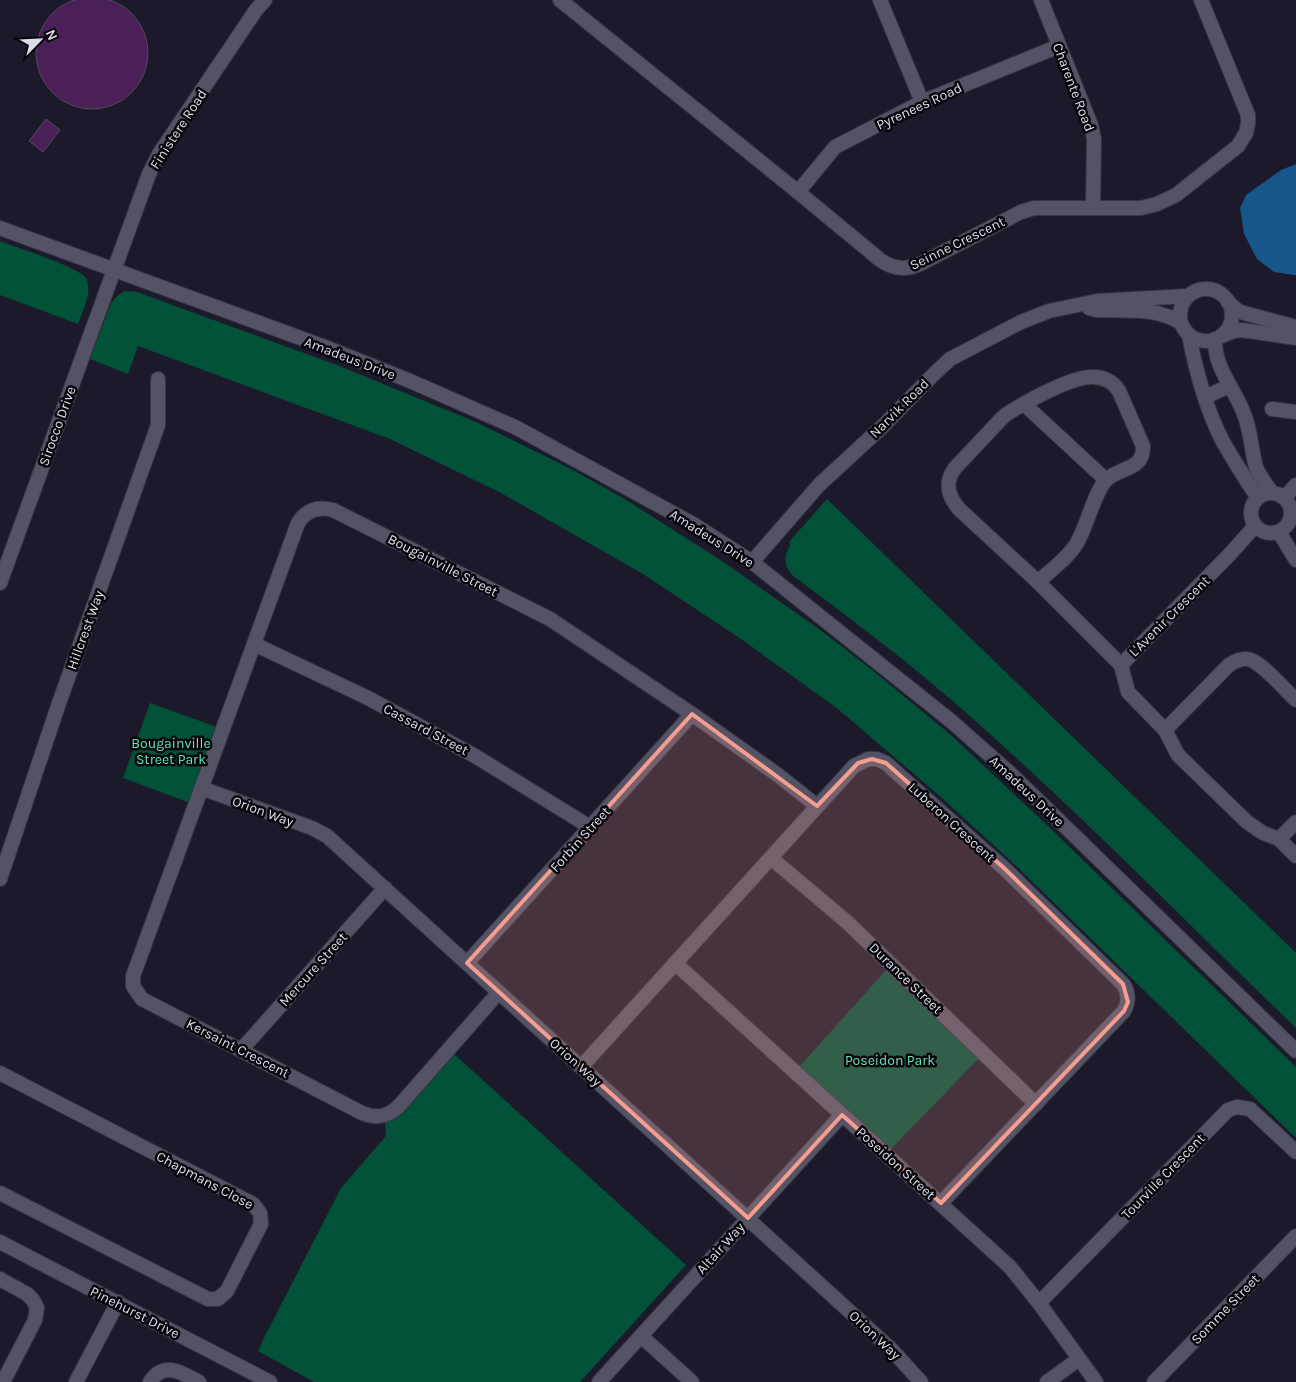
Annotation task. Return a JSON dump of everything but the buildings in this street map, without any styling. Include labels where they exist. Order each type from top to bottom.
[{"type":"street","name":"Finistere Road","points":[[114,270],[154,163],[256,10],[265,0]]},
{"type":"street","name":"Seinne Crescent","points":[[560,0],[884,263],[902,269],[920,264],[1027,210],[1046,207],[1141,208],[1164,202],[1176,195],[1238,146],[1243,140],[1248,124],[1246,111],[1201,0]]},
{"type":"street","points":[[880,0],[922,102]]},
{"type":"street","name":"Charente Road","points":[[1041,0],[1093,132],[1092,207]]},
{"type":"street","name":"Pyrenees Road","points":[[798,192],[835,147],[922,102],[1059,46]]},
{"type":"street","name":"Amadeus Drive","points":[[0,228],[325,347],[410,381],[515,428],[600,472],[693,524],[752,562],[918,693],[998,762],[1296,1051]]},
{"type":"street","name":"Sirocco Drive","points":[[0,583],[114,270]]},
{"type":"street","points":[[1258,498],[1223,442],[1211,416],[1180,311],[1188,296],[1199,290],[1211,290],[1219,293],[1244,313],[1296,327]]},
{"type":"street","name":"Narvik Road","points":[[752,562],[819,485],[884,425],[950,359],[1021,322],[1049,311],[1097,302],[1188,296]]},
{"type":"street","points":[[1228,302],[1231,318],[1227,330],[1218,338],[1215,349],[1217,360],[1244,413],[1258,470],[1278,496],[1288,503],[1291,516],[1286,526],[1279,532],[1266,533],[1255,526],[1251,513],[1252,507],[1258,498],[1266,494],[1278,496],[1296,485]]},
{"type":"street","name":"Narvik Road","points":[[1081,306],[1097,310],[1149,312],[1166,315],[1185,329]]},
{"type":"street","points":[[1185,329],[1201,341],[1218,338],[1234,331],[1242,330],[1296,338]]},
{"type":"street","points":[[1038,582],[1077,542],[1106,480],[1138,463],[1142,456],[1144,449],[1119,391],[1107,379],[1080,378],[1065,383],[1003,417],[951,473],[948,486],[950,496],[959,510],[1038,582],[1121,665]]},
{"type":"street","name":"Hillcrest Way","points":[[0,879],[61,697],[158,425],[158,380]]},
{"type":"street","points":[[1205,397],[1229,386]]},
{"type":"street","points":[[1024,404],[1106,480]]},
{"type":"street","points":[[1272,409],[1296,412]]},
{"type":"street","name":"Bougainville Street","points":[[201,788],[298,523],[309,511],[325,508],[550,619],[692,714],[818,806]]},
{"type":"street","name":"L'Avenir Crescent","points":[[1255,526],[1121,665],[1128,692],[1165,730],[1178,754],[1247,822],[1263,833],[1279,839],[1296,856]]},
{"type":"street","points":[[1279,532],[1296,560]]},
{"type":"street","name":"Cassard Street","points":[[254,644],[368,698],[467,751],[590,827]]},
{"type":"street","points":[[1165,730],[1229,665],[1234,661],[1242,659],[1251,660],[1260,665],[1296,700]]},
{"type":"street","name":"Forbin Street","points":[[467,963],[692,714]]},
{"type":"street","name":"Luberon Crescent","points":[[581,1067],[858,762],[872,759],[886,763],[1004,868],[1123,984],[1128,998],[1124,1011],[941,1203]]},
{"type":"street","name":"Orion Way","points":[[201,788],[322,832],[892,1350],[921,1382]]},
{"type":"street","name":"Kersaint Crescent","points":[[201,788],[134,972],[133,981],[136,991],[142,999],[242,1049],[362,1113],[377,1117],[386,1116],[399,1106],[499,992]]},
{"type":"street","points":[[1279,839],[1296,822]]},
{"type":"street","name":"Durance Street","points":[[771,858],[847,922],[1036,1104]]},
{"type":"street","name":"Mercure Street","points":[[242,1049],[385,888]]},
{"type":"street","name":"Poseidon Street","points":[[675,963],[1010,1267],[1039,1303],[1096,1382]]},
{"type":"street","name":"Chapmans Close","points":[[0,1193],[208,1299],[218,1298],[227,1291],[261,1224],[260,1213],[254,1204],[1,1076]]},
{"type":"street","name":"Tourville Crescent","points":[[1039,1303],[1228,1110],[1237,1107],[1250,1109],[1296,1152]]},
{"type":"street","name":"Altair Way","points":[[599,1382],[842,1115]]},
{"type":"street","name":"Somme Street","points":[[1154,1382],[1296,1236]]},
{"type":"street","name":"Pinehurst Drive","points":[[0,1242],[270,1382]]},
{"type":"street","points":[[0,1279],[31,1297],[37,1312],[35,1320],[3,1382]]},
{"type":"street","points":[[76,1382],[118,1302]]},
{"type":"street","points":[[641,1336],[692,1382]]},
{"type":"street","points":[[1047,1382],[1079,1359]]},
{"type":"street","points":[[150,1382],[160,1372],[170,1370],[179,1372],[199,1382]]},
{"type":"highlighted area","points":[[692,714],[817,806],[858,763],[872,759],[886,763],[1004,868],[1123,984],[1128,1002],[1124,1011],[941,1203],[842,1115],[748,1218],[467,963]]},
{"type":"green space","points":[[0,241],[72,268],[86,278],[88,295],[78,324],[0,295]]},
{"type":"green space","points":[[125,291],[137,292],[337,365],[476,422],[573,470],[623,498],[719,559],[819,629],[952,736],[1048,826],[1296,1067],[1296,1138],[1014,864],[942,798],[838,709],[741,639],[643,574],[501,493],[390,439],[138,346],[128,374],[90,359],[111,303]]},
{"type":"green space","points":[[827,499],[1296,953],[1296,1028],[1085,822],[999,742],[915,669],[792,575],[787,568],[785,560],[790,546],[789,542]]},
{"type":"green space","name":"Bougainville Street Park","points":[[150,703],[217,727],[190,803],[123,778]]},
{"type":"green space","name":"Poseidon Park","points":[[888,968],[980,1057],[890,1150],[799,1067]]},
{"type":"green space","points":[[453,1053],[686,1265],[580,1382],[314,1382],[258,1351],[341,1188],[386,1136],[385,1123],[392,1119]]},
{"type":"water","points":[[1296,164],[1296,275],[1294,275],[1274,272],[1257,259],[1244,234],[1240,208],[1246,195],[1281,170]]}]
